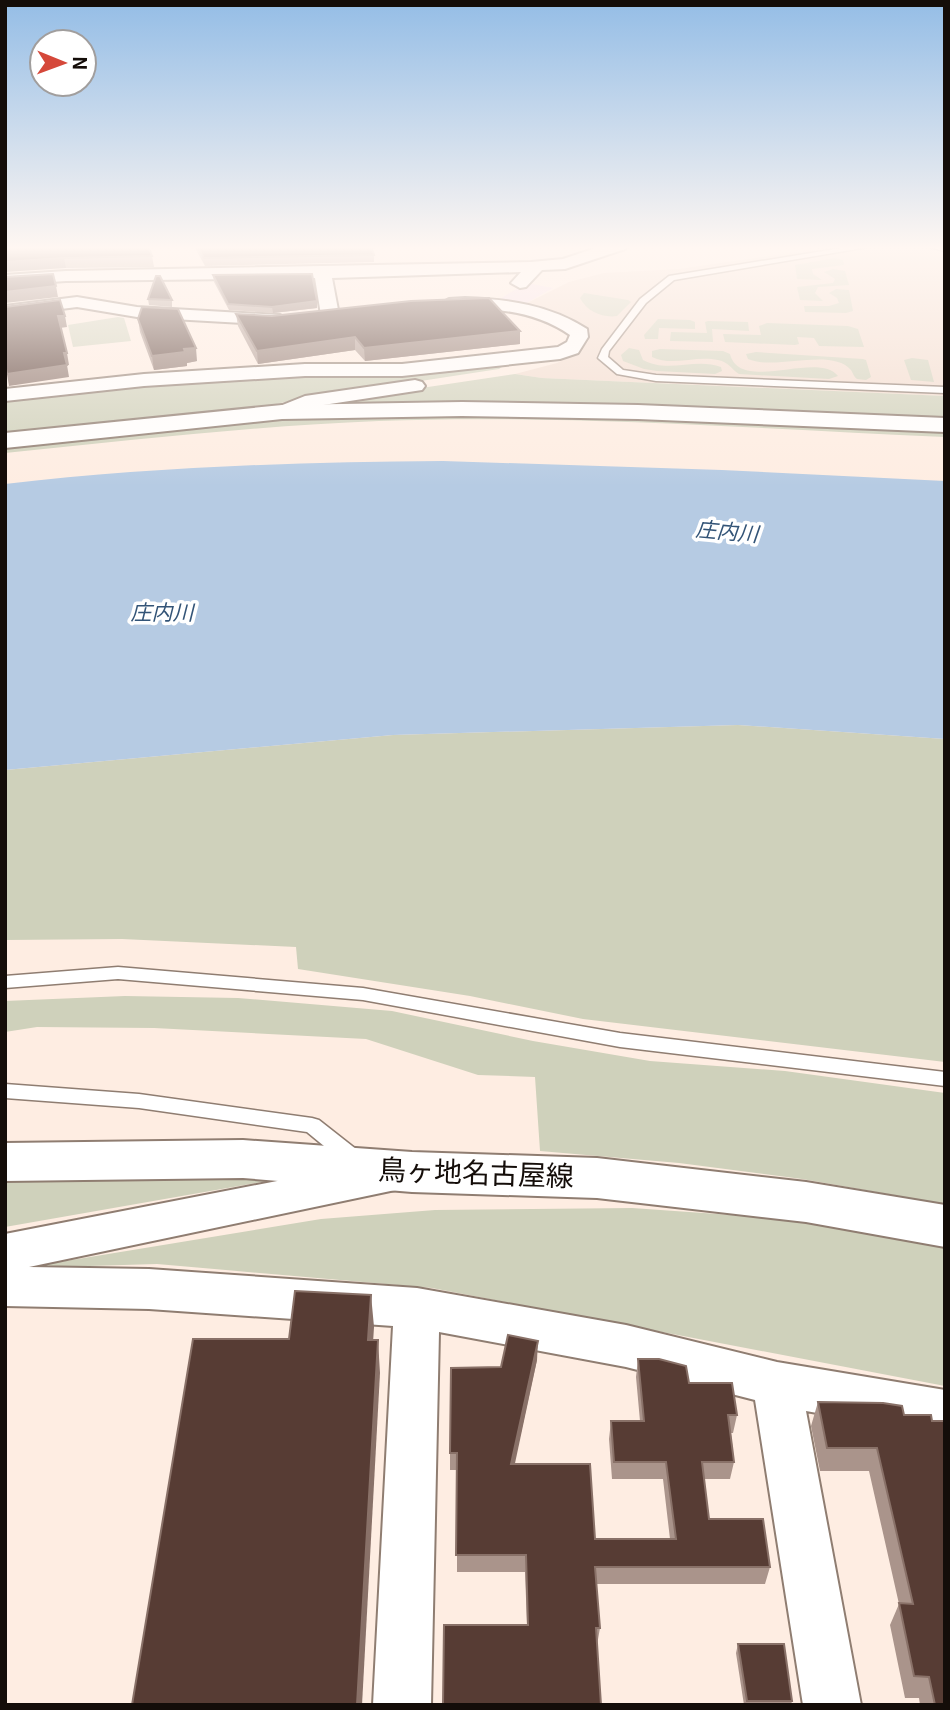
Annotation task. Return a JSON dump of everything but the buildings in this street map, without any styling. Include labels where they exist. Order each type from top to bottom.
[{"type":"street","points":[[5,395],[169,378],[305,370],[402,370],[560,353],[570,351],[579,341],[580,333],[571,326]]},
{"type":"street","points":[[282,412],[306,402],[507,372],[537,365],[560,353]]},
{"type":"street","points":[[5,441],[282,412],[489,409],[638,412],[945,425]]},
{"type":"street","name":"鳥ヶ地名古屋線","points":[[5,1162],[243,1159],[389,1170],[597,1178],[806,1202],[945,1226]]},
{"type":"street","points":[[5,1253],[389,1170]]},
{"type":"street","points":[[5,1286],[163,1290],[417,1308],[626,1346],[777,1384],[945,1413]]},
{"type":"street","points":[[402,1705],[417,1308]]},
{"type":"street","points":[[777,1384],[832,1705]]},
{"type":"lane","points":[[624,326],[605,351],[603,358],[620,372],[656,378],[945,390]]},
{"type":"lane","points":[[5,982],[118,973],[363,995],[620,1040],[945,1080]]},
{"type":"lane","points":[[5,1091],[139,1101],[312,1125],[389,1170]]},
{"type":"shaded area","points":[[582,326],[945,326],[945,396],[542,378],[515,374],[557,363],[580,352],[589,340],[590,331]]},
{"type":"green space","points":[[68,326],[126,326],[131,341],[73,347]]},
{"type":"green space","points":[[652,326],[695,326],[695,329],[659,328],[658,339],[645,339],[644,335]]},
{"type":"green space","points":[[706,326],[748,326],[749,331],[712,329],[713,342],[670,341],[671,332],[707,333]]},
{"type":"green space","points":[[759,326],[848,326],[858,329],[864,347],[819,346],[814,338],[797,337],[799,344],[795,345],[725,342],[723,334],[761,335]]},
{"type":"green space","points":[[629,348],[639,350],[643,360],[653,364],[711,364],[721,367],[722,371],[715,374],[644,369],[623,361],[621,355]]},
{"type":"green space","points":[[652,351],[723,351],[730,354],[737,365],[748,371],[814,367],[828,369],[838,376],[829,379],[739,374],[728,364],[718,360],[668,361],[652,357]]},
{"type":"green space","points":[[756,352],[863,359],[866,360],[871,377],[866,380],[857,379],[842,363],[830,360],[773,363],[748,359],[746,354]]},
{"type":"green space","points":[[904,360],[928,360],[934,382],[911,380]]},
{"type":"green space","points":[[506,364],[499,369],[290,401],[250,410],[5,436],[5,399],[143,382]]},
{"type":"green space","points":[[515,374],[542,378],[945,396],[945,418],[500,403],[343,405],[341,400]]},
{"type":"green space","points":[[572,415],[945,431],[945,437],[662,423],[450,419],[285,426],[5,453],[5,448],[286,420],[385,416]]},
{"type":"green space","points":[[738,725],[945,739],[945,1062],[583,1019],[470,996],[298,969],[296,947],[122,939],[5,940],[5,770],[393,735]]},
{"type":"green space","points":[[125,996],[238,998],[392,1011],[533,1041],[650,1061],[785,1071],[945,1093],[945,1204],[802,1179],[679,1163],[540,1151],[535,1077],[478,1075],[366,1039],[154,1028],[37,1027],[5,1032],[5,1001]]},
{"type":"green space","points":[[145,1173],[285,1178],[5,1227],[5,1180]]},
{"type":"green space","points":[[632,1208],[791,1219],[945,1245],[945,1386],[432,1288],[157,1264],[23,1268],[321,1219],[435,1210]]},
{"type":"water","name":"庄内川","points":[[443,461],[722,470],[945,481],[945,739],[738,725],[393,735],[5,770],[5,484],[224,466]]}]
